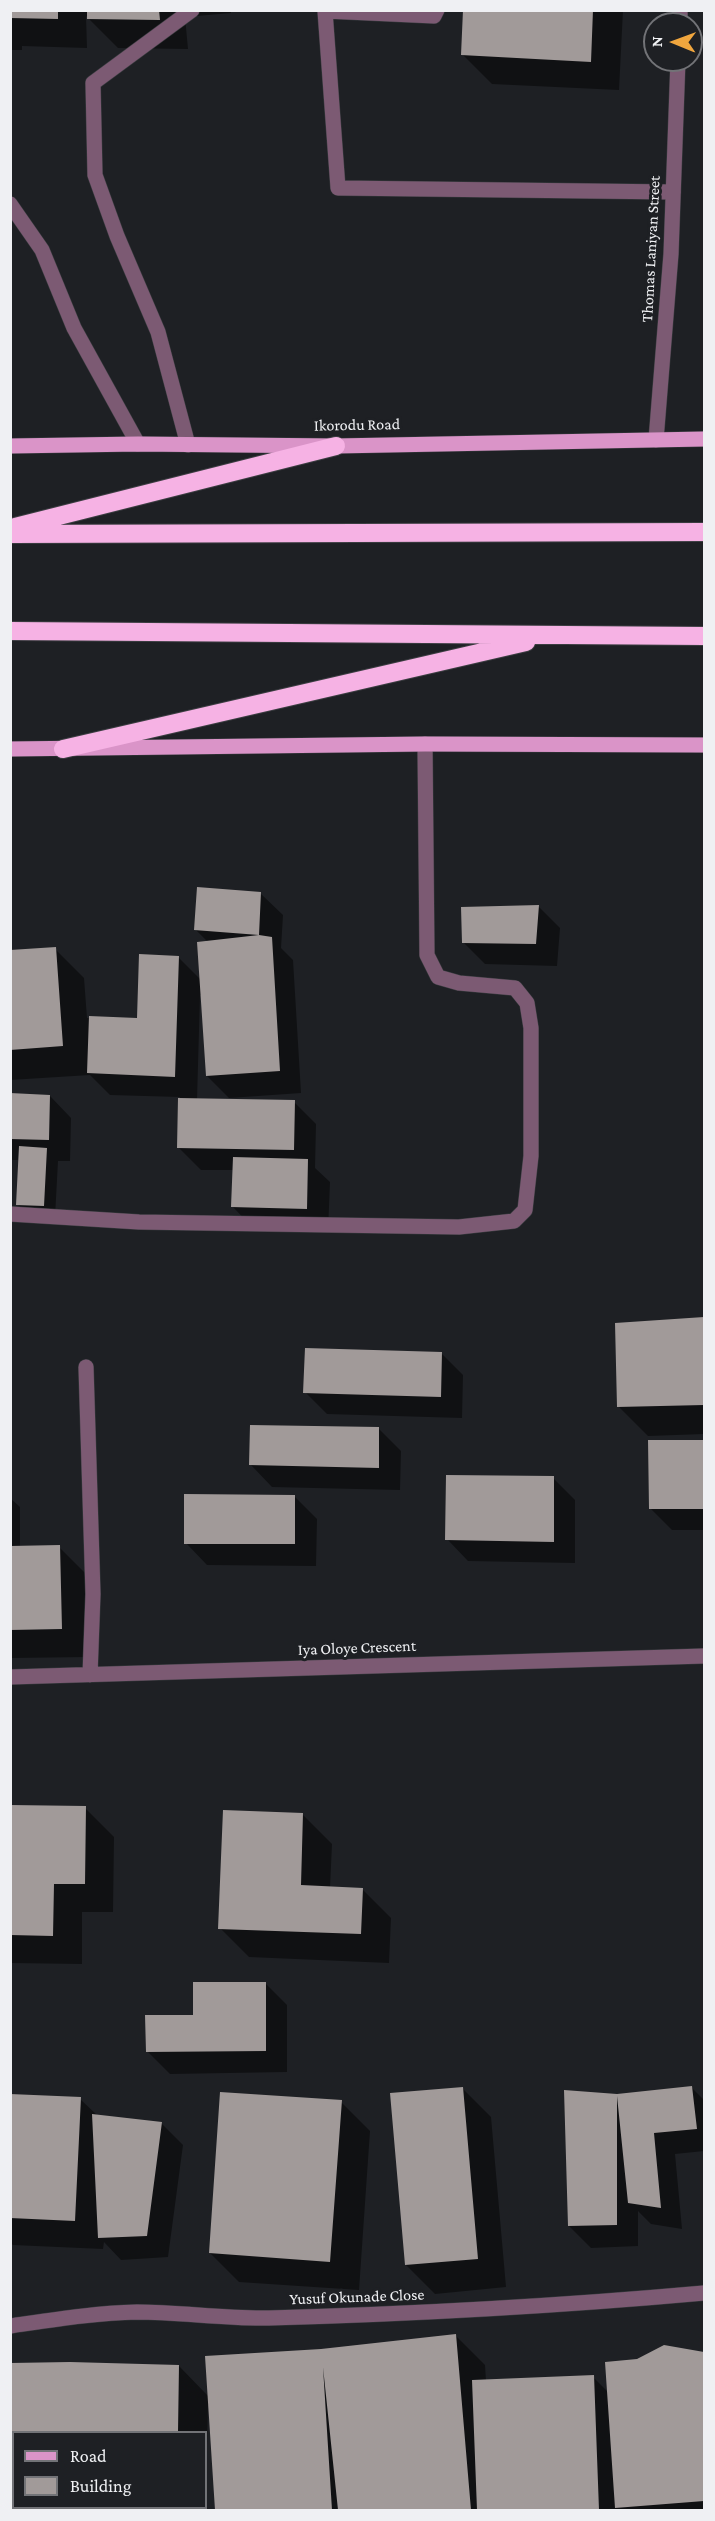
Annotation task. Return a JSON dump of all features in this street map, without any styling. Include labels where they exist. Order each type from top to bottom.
[{"type":"highway","points":[[10,528],[336,446]]},
{"type":"highway","points":[[10,534],[705,532]]},
{"type":"highway","points":[[10,631],[705,636]]},
{"type":"highway","points":[[63,749],[556,635]]},
{"type":"main road","name":"Ikorodu Road","points":[[10,446],[138,444],[336,446],[705,439]]},
{"type":"main road","points":[[10,750],[425,744],[705,745]]},
{"type":"street","points":[[188,445],[158,332],[117,236],[95,175],[93,83],[192,10]]},
{"type":"street","points":[[437,10],[434,16],[325,11],[338,188],[673,192]]},
{"type":"street","name":"Thomas Laniyan Street","points":[[656,440],[673,192],[678,72]]},
{"type":"street","points":[[10,204],[42,250],[74,328],[138,444]]},
{"type":"street","points":[[10,1215],[139,1222],[459,1227],[514,1221],[525,1210],[531,1156],[531,1028],[527,1003],[515,988],[459,982],[438,976],[427,955],[425,744]]},
{"type":"street","points":[[86,1368],[93,1594],[90,1675]]},
{"type":"street","name":"Iya Oloye Crescent","points":[[10,1677],[705,1656]]},
{"type":"street","name":"Yusuf Okunade Close","points":[[10,2326],[65,2318],[138,2312],[229,2319],[418,2314],[705,2293]]},
{"type":"building","points":[[10,10],[58,10],[58,19],[10,18]]},
{"type":"building","points":[[87,10],[159,10],[160,20],[87,19]]},
{"type":"building","points":[[463,10],[593,10],[591,62],[461,55]]},
{"type":"building","points":[[197,887],[261,892],[259,935],[194,930]]},
{"type":"building","points":[[539,905],[536,944],[462,943],[461,907]]},
{"type":"building","points":[[259,935],[272,937],[280,1071],[206,1076],[197,942]]},
{"type":"building","points":[[56,947],[63,1046],[10,1050],[10,950]]},
{"type":"building","points":[[139,954],[179,956],[175,1077],[87,1073],[89,1016],[137,1018]]},
{"type":"building","points":[[10,1093],[50,1095],[49,1140],[10,1139]]},
{"type":"building","points":[[178,1098],[295,1100],[294,1150],[177,1148]]},
{"type":"building","points":[[19,1146],[47,1148],[44,1206],[16,1205]]},
{"type":"building","points":[[233,1157],[308,1159],[307,1209],[231,1207]]},
{"type":"building","points":[[704,1317],[704,1405],[617,1407],[615,1323]]},
{"type":"building","points":[[305,1348],[442,1352],[441,1397],[303,1393]]},
{"type":"building","points":[[250,1425],[379,1427],[379,1468],[249,1465]]},
{"type":"building","points":[[648,1440],[704,1440],[704,1509],[649,1509]]},
{"type":"building","points":[[446,1475],[554,1476],[554,1542],[445,1540]]},
{"type":"building","points":[[184,1494],[295,1495],[295,1544],[184,1544]]},
{"type":"building","points":[[60,1545],[62,1629],[10,1630],[10,1546]]},
{"type":"building","points":[[10,1805],[86,1806],[85,1884],[54,1884],[53,1936],[10,1935]]},
{"type":"building","points":[[223,1810],[303,1813],[301,1885],[363,1888],[361,1934],[218,1929]]},
{"type":"building","points":[[193,1982],[266,1982],[266,2051],[146,2052],[145,2015],[193,2015]]},
{"type":"building","points":[[692,2086],[697,2129],[654,2133],[661,2208],[628,2203],[617,2096],[617,2225],[568,2226],[564,2090],[617,2094]]},
{"type":"building","points":[[463,2087],[478,2259],[405,2265],[390,2093]]},
{"type":"building","points":[[220,2092],[342,2100],[330,2262],[209,2253]]},
{"type":"building","points":[[10,2094],[81,2097],[75,2221],[10,2218]]},
{"type":"building","points":[[92,2114],[162,2122],[147,2236],[98,2238]]},
{"type":"building","points":[[456,2334],[471,2510],[338,2510],[323,2367],[332,2510],[215,2510],[205,2356],[321,2349]]},
{"type":"building","points":[[664,2345],[704,2352],[704,2501],[615,2508],[605,2362],[637,2359]]},
{"type":"building","points":[[10,2363],[179,2365],[178,2431],[12,2431],[12,2491],[10,2491]]},
{"type":"building","points":[[594,2375],[599,2510],[477,2510],[472,2380]]},
{"type":"building","points":[[66,2509],[176,2509],[176,2510]]}]
